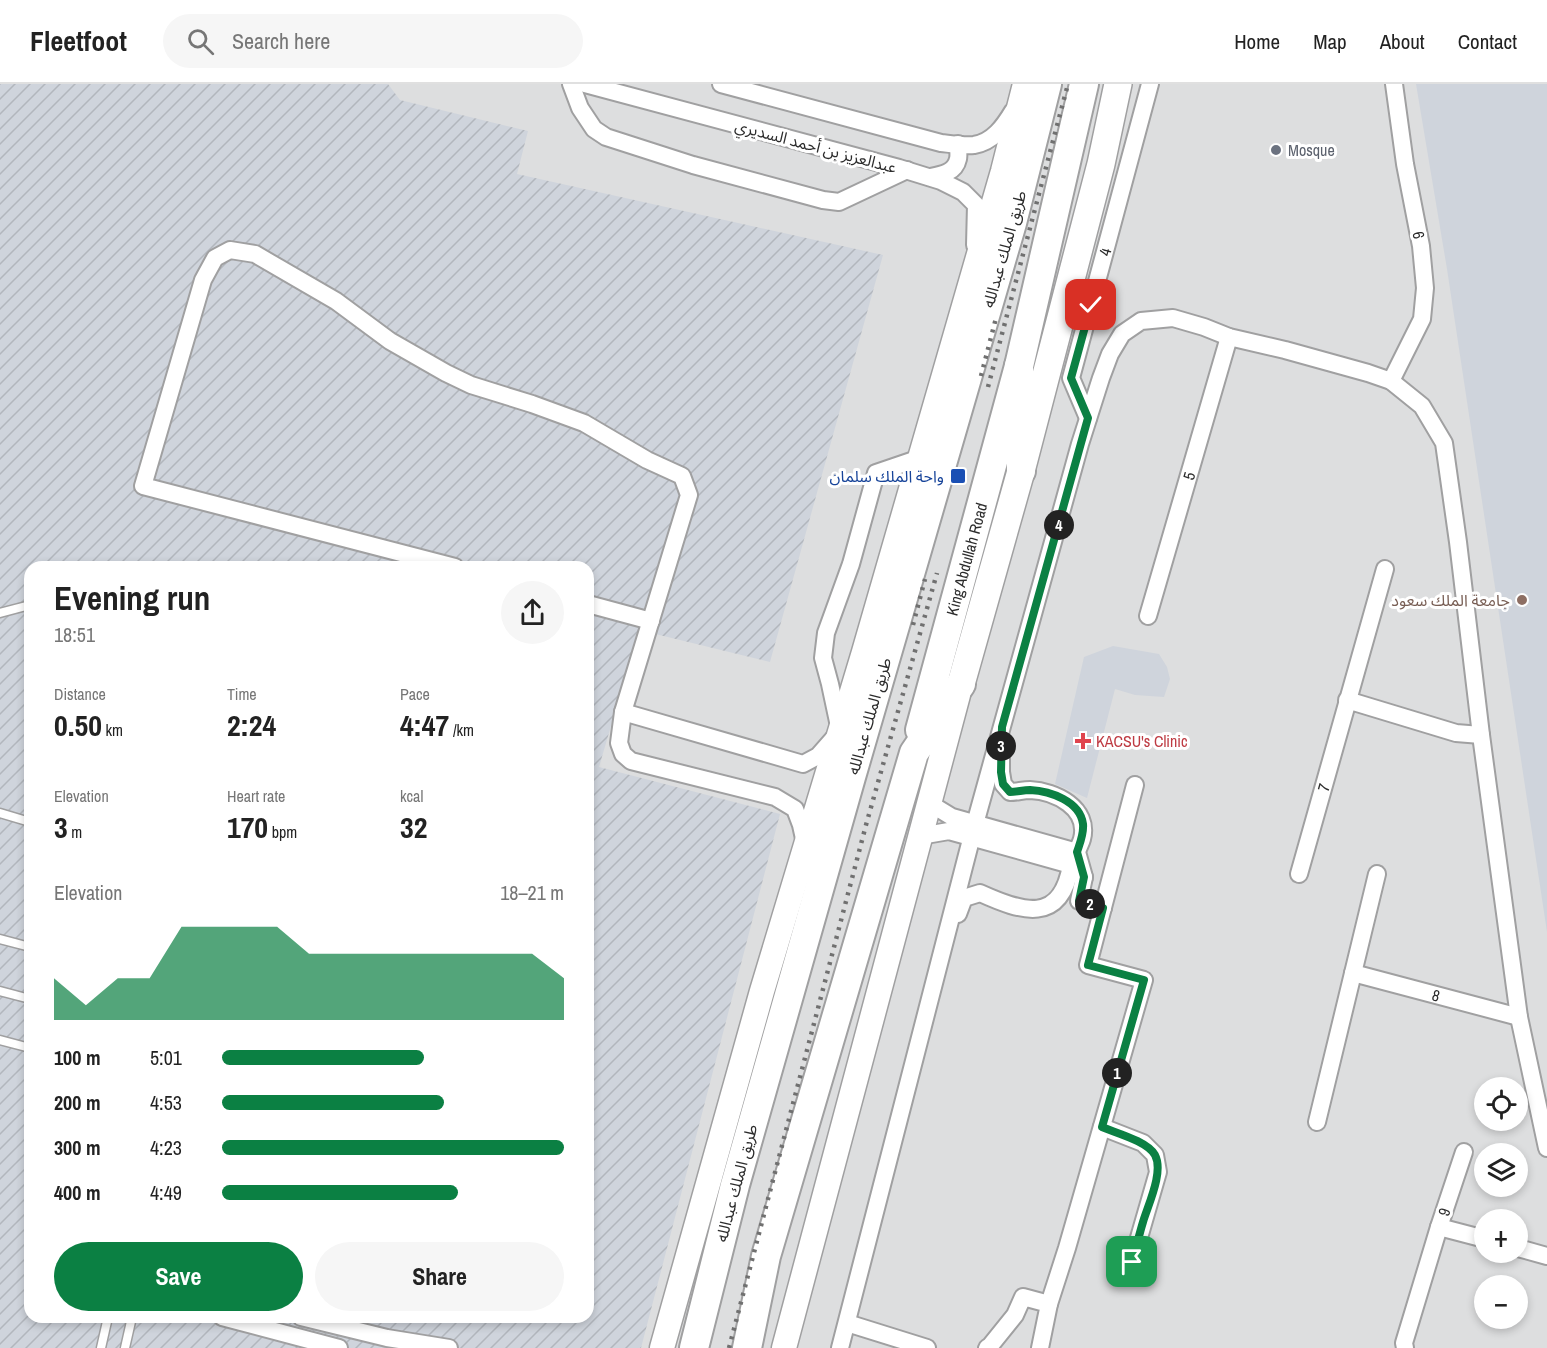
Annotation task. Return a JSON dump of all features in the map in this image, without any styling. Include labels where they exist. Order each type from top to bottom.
[{"type":"highway","points":[[1021,471],[1019,366],[1084,84]]},
{"type":"highway","name":"طريق الملك عبدالله","points":[[694,1348],[735,1185],[854,765],[1012,223],[1031,88]]},
{"type":"highway","name":"King Abdullah Road","points":[[914,753],[1019,366]]},
{"type":"highway","points":[[747,1348],[766,1256],[914,753],[961,684]]},
{"type":"main road","points":[[784,1348],[961,684],[1021,471],[1101,164],[1118,84]]},
{"type":"main road","points":[[662,1348],[762,991],[1003,171],[1031,88]]},
{"type":"street","points":[[571,84],[580,108],[594,129],[606,137],[693,165],[823,200],[839,202],[907,170]]},
{"type":"street","name":"عبدالعزيز بن أحمد السديري","points":[[585,84],[907,170],[930,177],[963,192],[976,205],[974,272]]},
{"type":"street","points":[[721,84],[776,91],[941,143],[976,145],[994,137],[1031,88]]},
{"type":"street","name":"4","points":[[1088,418],[1071,378],[1150,84]]},
{"type":"street","name":"6","points":[[1390,381],[1422,319],[1425,288],[1421,246],[1405,164],[1394,84]]},
{"type":"street","points":[[930,177],[946,174],[953,168],[958,160],[958,144]]},
{"type":"street","points":[[431,561],[143,486],[203,280],[215,258],[230,250],[255,254],[336,300],[390,341],[446,373],[471,385],[584,423],[646,460],[682,476],[689,495],[623,712],[619,743],[623,754],[631,761],[775,796],[795,808],[806,846]]},
{"type":"street","points":[[840,1348],[973,831],[1088,418],[1110,354],[1122,334],[1141,321],[1173,318],[1228,337],[1285,350],[1390,381],[1422,406],[1444,443],[1519,1017],[1547,1148]]},
{"type":"street","name":"5","points":[[1148,616],[1228,337]]},
{"type":"street","points":[[623,712],[803,764],[818,756],[840,731],[822,658],[826,633],[851,564],[876,473],[920,458]]},
{"type":"street","name":"7","points":[[1299,874],[1384,568]]},
{"type":"street","points":[[594,606],[651,621]]},
{"type":"street","points":[[1347,700],[1456,733],[1481,735]]},
{"type":"street","points":[[944,945],[964,898],[980,893],[999,902],[1024,909],[1043,908],[1053,902],[1069,880],[1074,859],[1083,838],[1083,823],[1077,811],[1068,802],[1054,794],[1030,790],[1010,792],[1003,784],[1002,727]]},
{"type":"street","points":[[1040,1348],[1049,1304],[1144,980],[1088,965],[1135,785]]},
{"type":"street","points":[[929,803],[973,831]]},
{"type":"street","points":[[920,836],[949,831],[973,831],[1074,859],[1084,877],[1079,901],[1103,908]]},
{"type":"street","points":[[1317,1122],[1377,874]]},
{"type":"street","name":"8","points":[[1353,973],[1519,1017]]},
{"type":"street","points":[[1102,1127],[1143,1143],[1155,1155],[1158,1172],[1132,1262]]},
{"type":"street","name":"9","points":[[1464,1152],[1439,1227],[1474,1236]]},
{"type":"street","points":[[1405,1348],[1404,1343],[1439,1227]]},
{"type":"street","points":[[1528,1251],[1547,1256]]},
{"type":"street","points":[[987,1348],[1015,1315],[1023,1297],[1049,1304]]},
{"type":"street","points":[[245,1323],[339,1348]]},
{"type":"street","points":[[320,1323],[385,1343],[449,1348]]},
{"type":"street","points":[[847,1323],[927,1348]]},
{"type":"lane","points":[[0,613],[24,607]]},
{"type":"lane","points":[[0,813],[24,820]]},
{"type":"lane","points":[[0,939],[24,945]]},
{"type":"lane","points":[[0,991],[24,997]]},
{"type":"lane","points":[[0,1040],[24,1046]]},
{"type":"lane","points":[[101,1348],[107,1323]]},
{"type":"lane","points":[[124,1348],[130,1323]]},
{"type":"shaded area","points":[[0,84],[388,84],[400,100],[528,131],[517,174],[883,255],[770,662],[639,630],[599,767],[780,814],[641,1348],[0,1348]]},
{"type":"shaded area","name":"جامعة الملك سعود","points":[[1416,84],[1547,84],[1547,932],[1447,269]]},
{"type":"shaded area","name":"KACSU's Clinic","points":[[1113,646],[1159,654],[1167,667],[1170,679],[1164,697],[1135,695],[1115,689],[1087,798],[1055,784],[1084,657]]},
{"type":"railway","points":[[988,387],[1068,84]]},
{"type":"railway","points":[[981,376],[996,318]]},
{"type":"railway","points":[[729,1348],[866,825],[937,573]]},
{"type":"railway","points":[[913,625],[925,579]]},
{"type":"place","name":"Mosque","points":[[1276,150]]},
{"type":"place","name":"واحة الملك سلمان","points":[[958,476]]},
{"type":"place","name":"جامعة الملك سعود","points":[[1522,600]]},
{"type":"place","name":"KACSU's Clinic","points":[[1083,741]]},
{"type":"route","points":[[1091,305],[1071,378],[1088,418],[1002,727],[1001,772],[1003,784],[1010,792],[1030,790],[1054,794],[1068,802],[1077,811],[1083,823],[1083,838],[1077,852],[1084,877],[1079,901],[1103,908],[1088,965],[1144,980],[1102,1127],[1143,1143],[1155,1155],[1158,1172],[1132,1262]]}]
